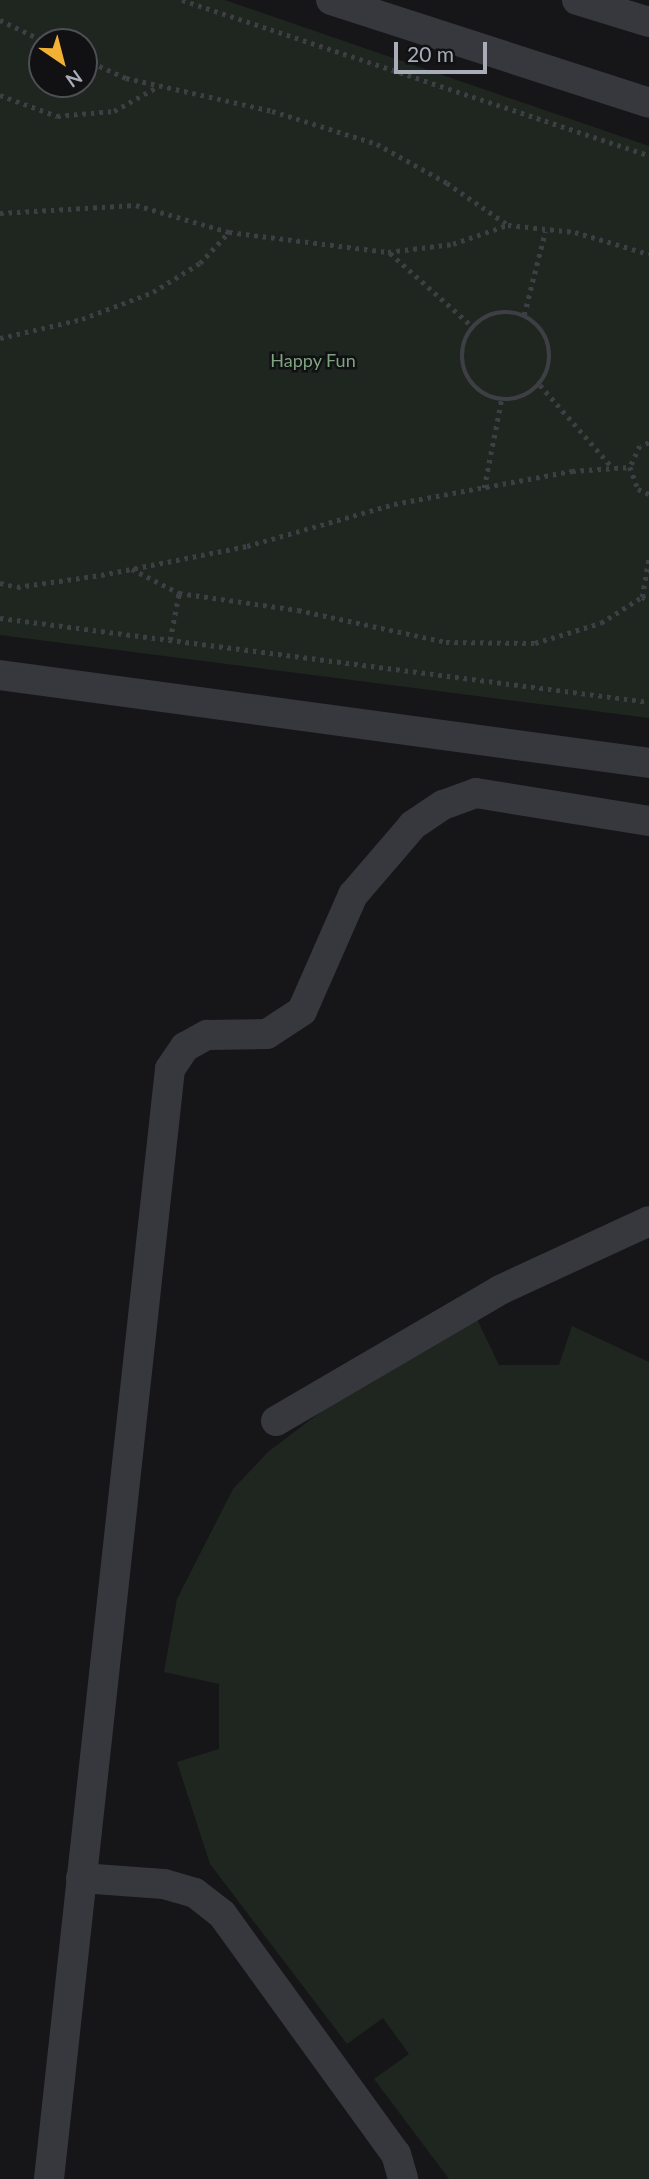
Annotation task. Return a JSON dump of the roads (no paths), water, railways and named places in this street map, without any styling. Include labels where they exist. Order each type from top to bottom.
[{"type":"street","points":[[331,0],[649,103]]},
{"type":"street","points":[[577,0],[649,22]]},
{"type":"street","points":[[0,675],[649,763]]},
{"type":"street","points":[[49,2179],[170,1069],[185,1047],[207,1035],[267,1034],[302,1011],[353,895],[413,825],[443,805],[476,793],[649,821]]},
{"type":"street","points":[[276,1420],[500,1290],[649,1222]]},
{"type":"street","points":[[81,1878],[164,1884],[195,1893],[222,1914],[396,2154],[403,2179]]},
{"type":"park label","name":"Happy Fun","points":[[313,360]]}]
